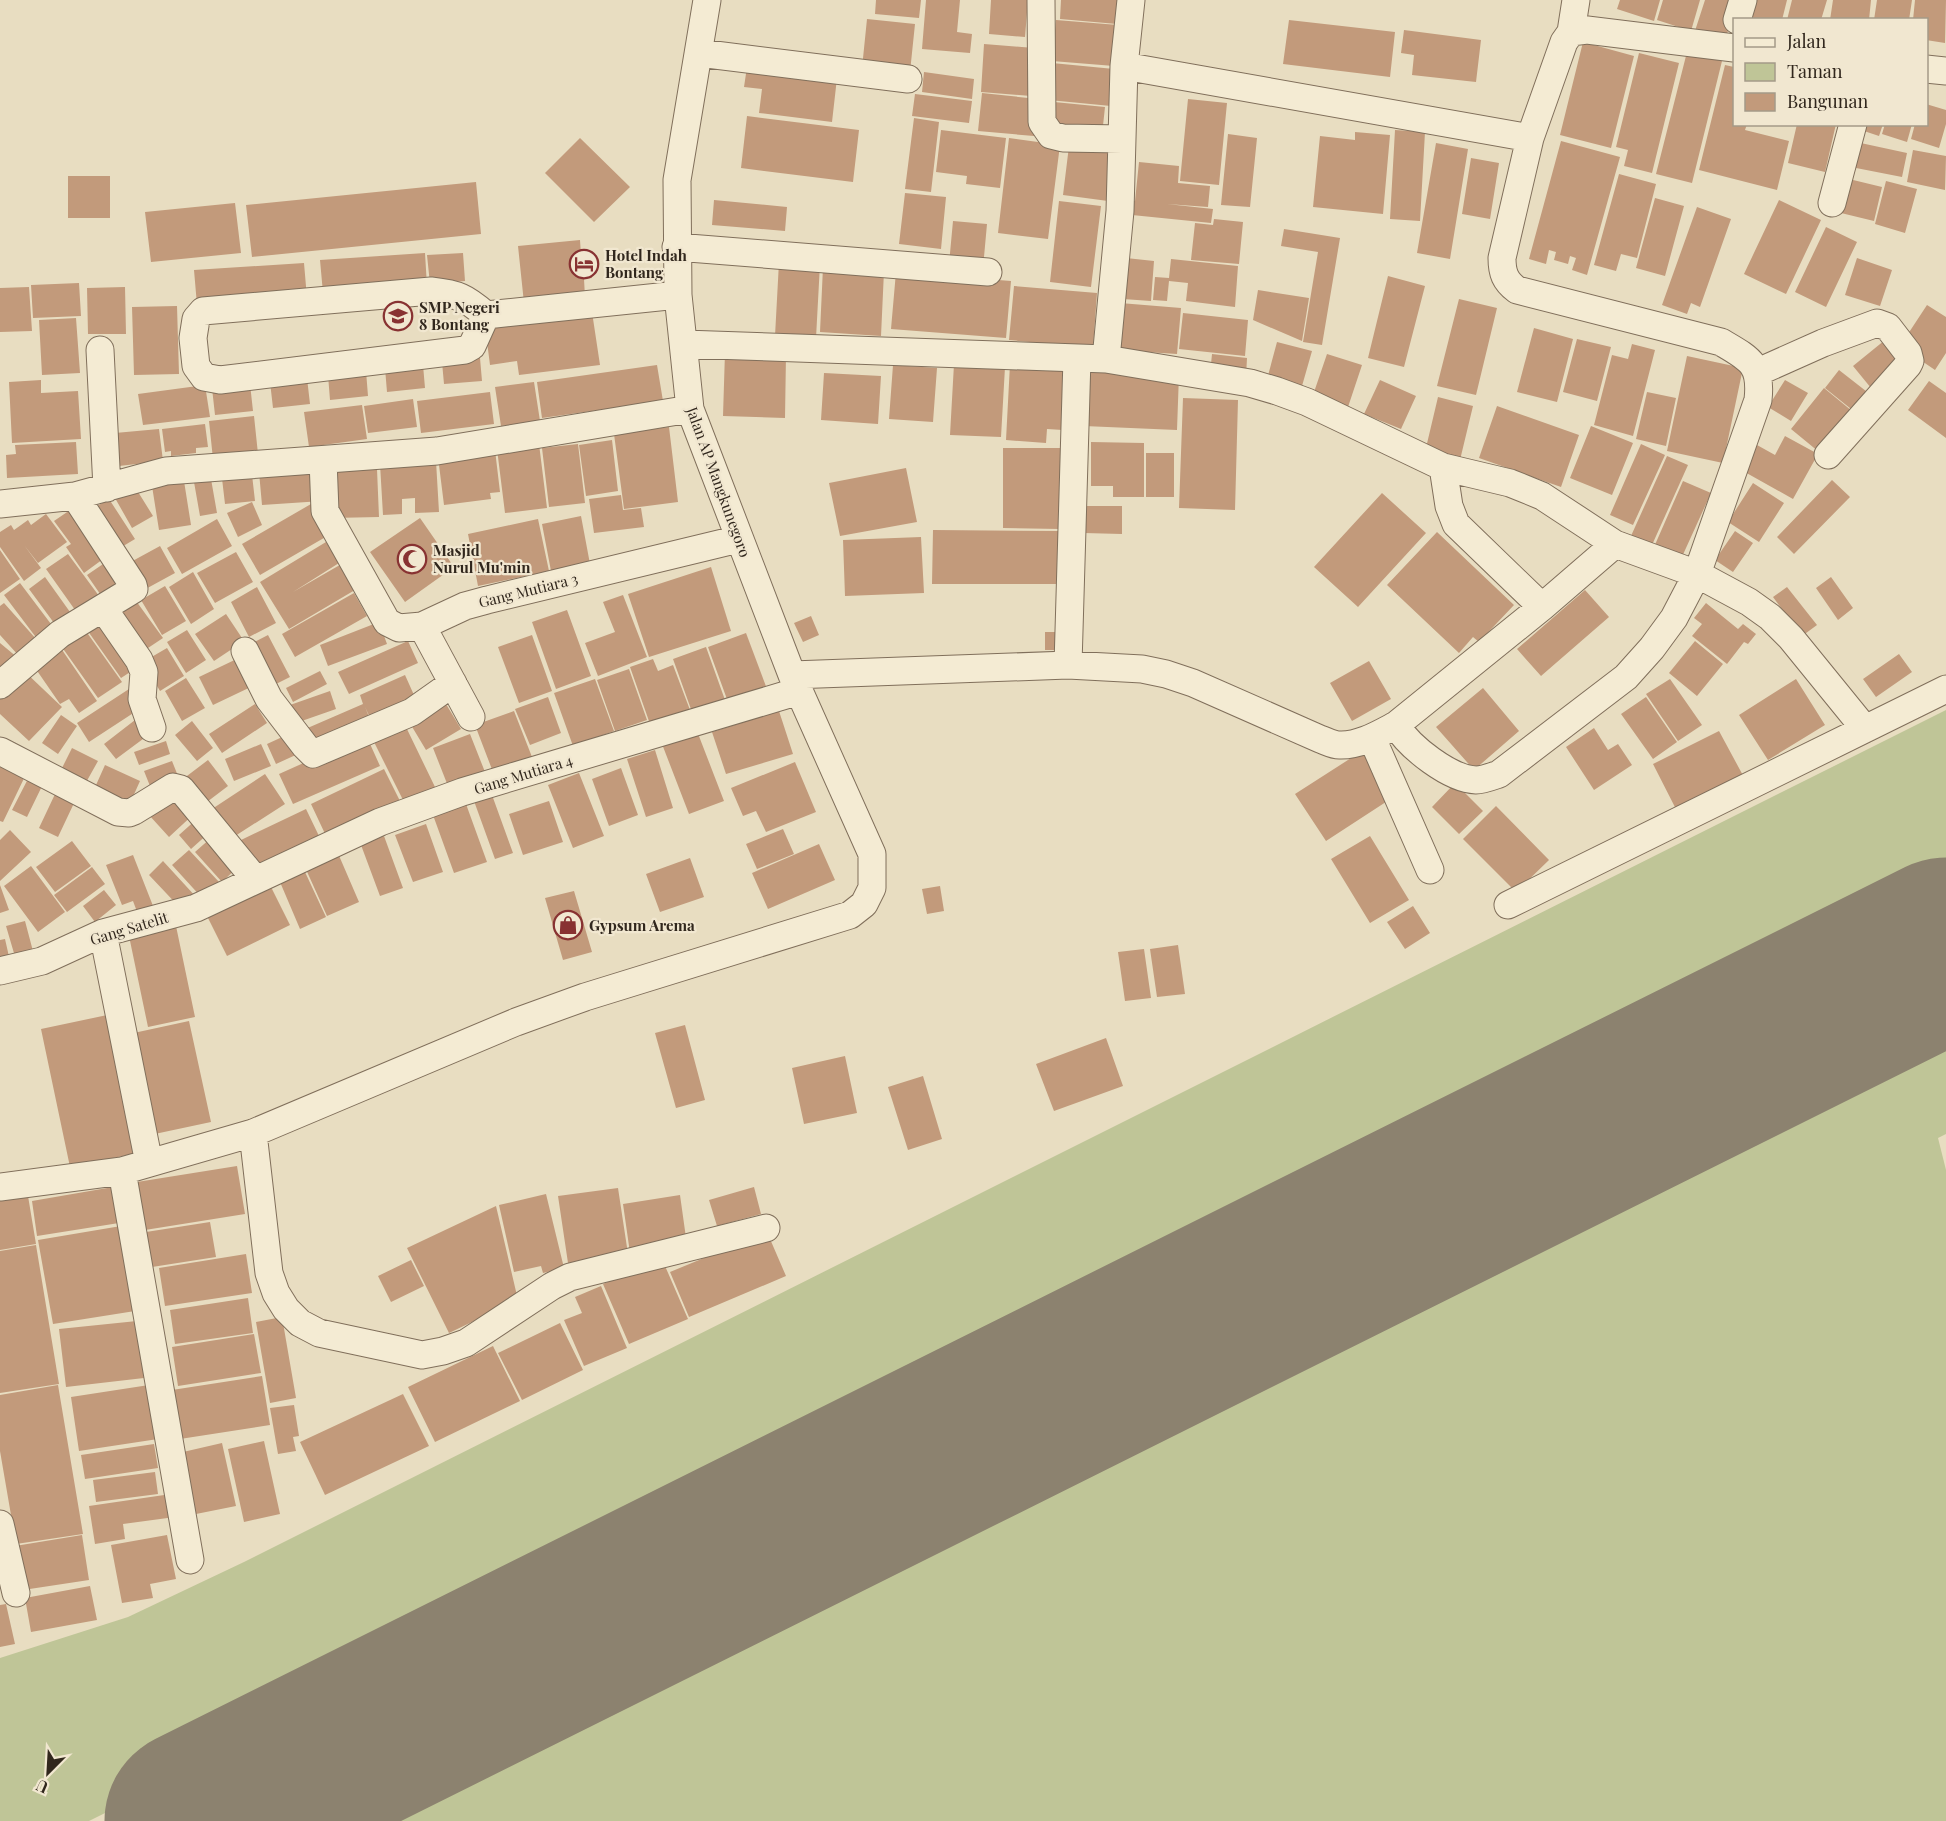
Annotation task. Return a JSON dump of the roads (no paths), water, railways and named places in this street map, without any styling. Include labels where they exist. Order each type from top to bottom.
[{"type":"street","name":"Jalan AP Mangkunegoro","points":[[253,1133],[516,1022],[585,997],[850,915],[864,904],[872,888],[873,854],[796,683],[690,409],[678,295],[677,180],[707,0]]},
{"type":"street","points":[[1041,0],[1042,122],[1051,135],[1063,138],[1122,139]]},
{"type":"street","points":[[1106,359],[1120,212],[1124,66],[1131,0]]},
{"type":"street","points":[[1384,732],[1403,737],[1423,754],[1455,773],[1476,780],[1500,774],[1626,677],[1652,648],[1674,618],[1697,574],[1758,400],[1760,385],[1758,372],[1743,356],[1721,342],[1533,296],[1517,290],[1507,282],[1502,271],[1502,258],[1530,138],[1564,42],[1571,32],[1576,0]]},
{"type":"street","points":[[1738,18],[1743,0]]},
{"type":"street","points":[[1571,32],[1587,30],[1732,40]]},
{"type":"street","points":[[699,54],[908,79]]},
{"type":"street","points":[[1124,66],[1530,138]]},
{"type":"street","points":[[1928,69],[1946,71]]},
{"type":"street","points":[[1832,203],[1852,126]]},
{"type":"street","points":[[676,247],[988,272]]},
{"type":"street","points":[[486,315],[472,346],[465,350],[220,380],[204,377],[196,366],[193,338],[196,319],[203,311],[431,291],[455,294],[473,303],[486,315],[678,295]]},
{"type":"street","points":[[1758,372],[1823,343],[1877,323],[1888,327],[1908,353],[1910,361],[1908,366],[1828,455]]},
{"type":"street","points":[[684,344],[1106,359],[1250,383],[1277,391],[1307,402],[1443,467],[1510,483],[1542,496],[1615,544],[1697,574],[1749,602],[1770,617],[1791,638],[1865,729]]},
{"type":"street","points":[[100,350],[107,488]]},
{"type":"street","points":[[1068,666],[1077,358]]},
{"type":"street","points":[[0,504],[75,496],[166,471],[436,451],[690,409]]},
{"type":"street","points":[[323,460],[325,511],[387,622],[399,628],[422,626],[471,717]]},
{"type":"street","points":[[1443,467],[1449,506],[1456,524],[1542,607]]},
{"type":"street","points":[[0,685],[60,634],[132,592],[133,585],[75,496]]},
{"type":"street","name":"Gang Mutiara 3","points":[[422,626],[456,610],[487,600],[739,539]]},
{"type":"street","points":[[1384,732],[1542,607],[1615,544]]},
{"type":"street","points":[[103,608],[139,660],[144,672],[142,699],[152,728]]},
{"type":"street","points":[[245,651],[269,699],[305,747],[313,754],[412,712],[453,683]]},
{"type":"street","name":"Gang Mutiara 4","points":[[255,879],[380,822],[462,792],[796,683],[1068,666],[1142,669],[1194,683],[1338,745],[1384,732]]},
{"type":"street","points":[[1508,905],[1946,689]]},
{"type":"street","points":[[1384,732],[1430,870]]},
{"type":"street","points":[[0,751],[118,812],[129,813],[173,787],[181,789],[255,879]]},
{"type":"street","name":"Gang Satelit","points":[[0,971],[42,961],[103,933],[196,908],[255,879]]},
{"type":"street","points":[[103,933],[149,1163]]},
{"type":"street","points":[[0,1187],[122,1171],[253,1133],[269,1273],[276,1293],[286,1309],[300,1323],[319,1333],[422,1355],[466,1343],[552,1286],[570,1277],[766,1228]]},
{"type":"street","points":[[122,1171],[190,1560]]},
{"type":"street","points":[[0,1524],[16,1593]]},
{"type":"place","name":"Hotel Indah Bontang","points":[[584,264]]},
{"type":"place","name":"SMP Negeri 8 Bontang","points":[[398,316]]},
{"type":"place","name":"Masjid Nurul Mu'min","points":[[412,559]]},
{"type":"place","name":"Gypsum Arema","points":[[568,925]]}]
